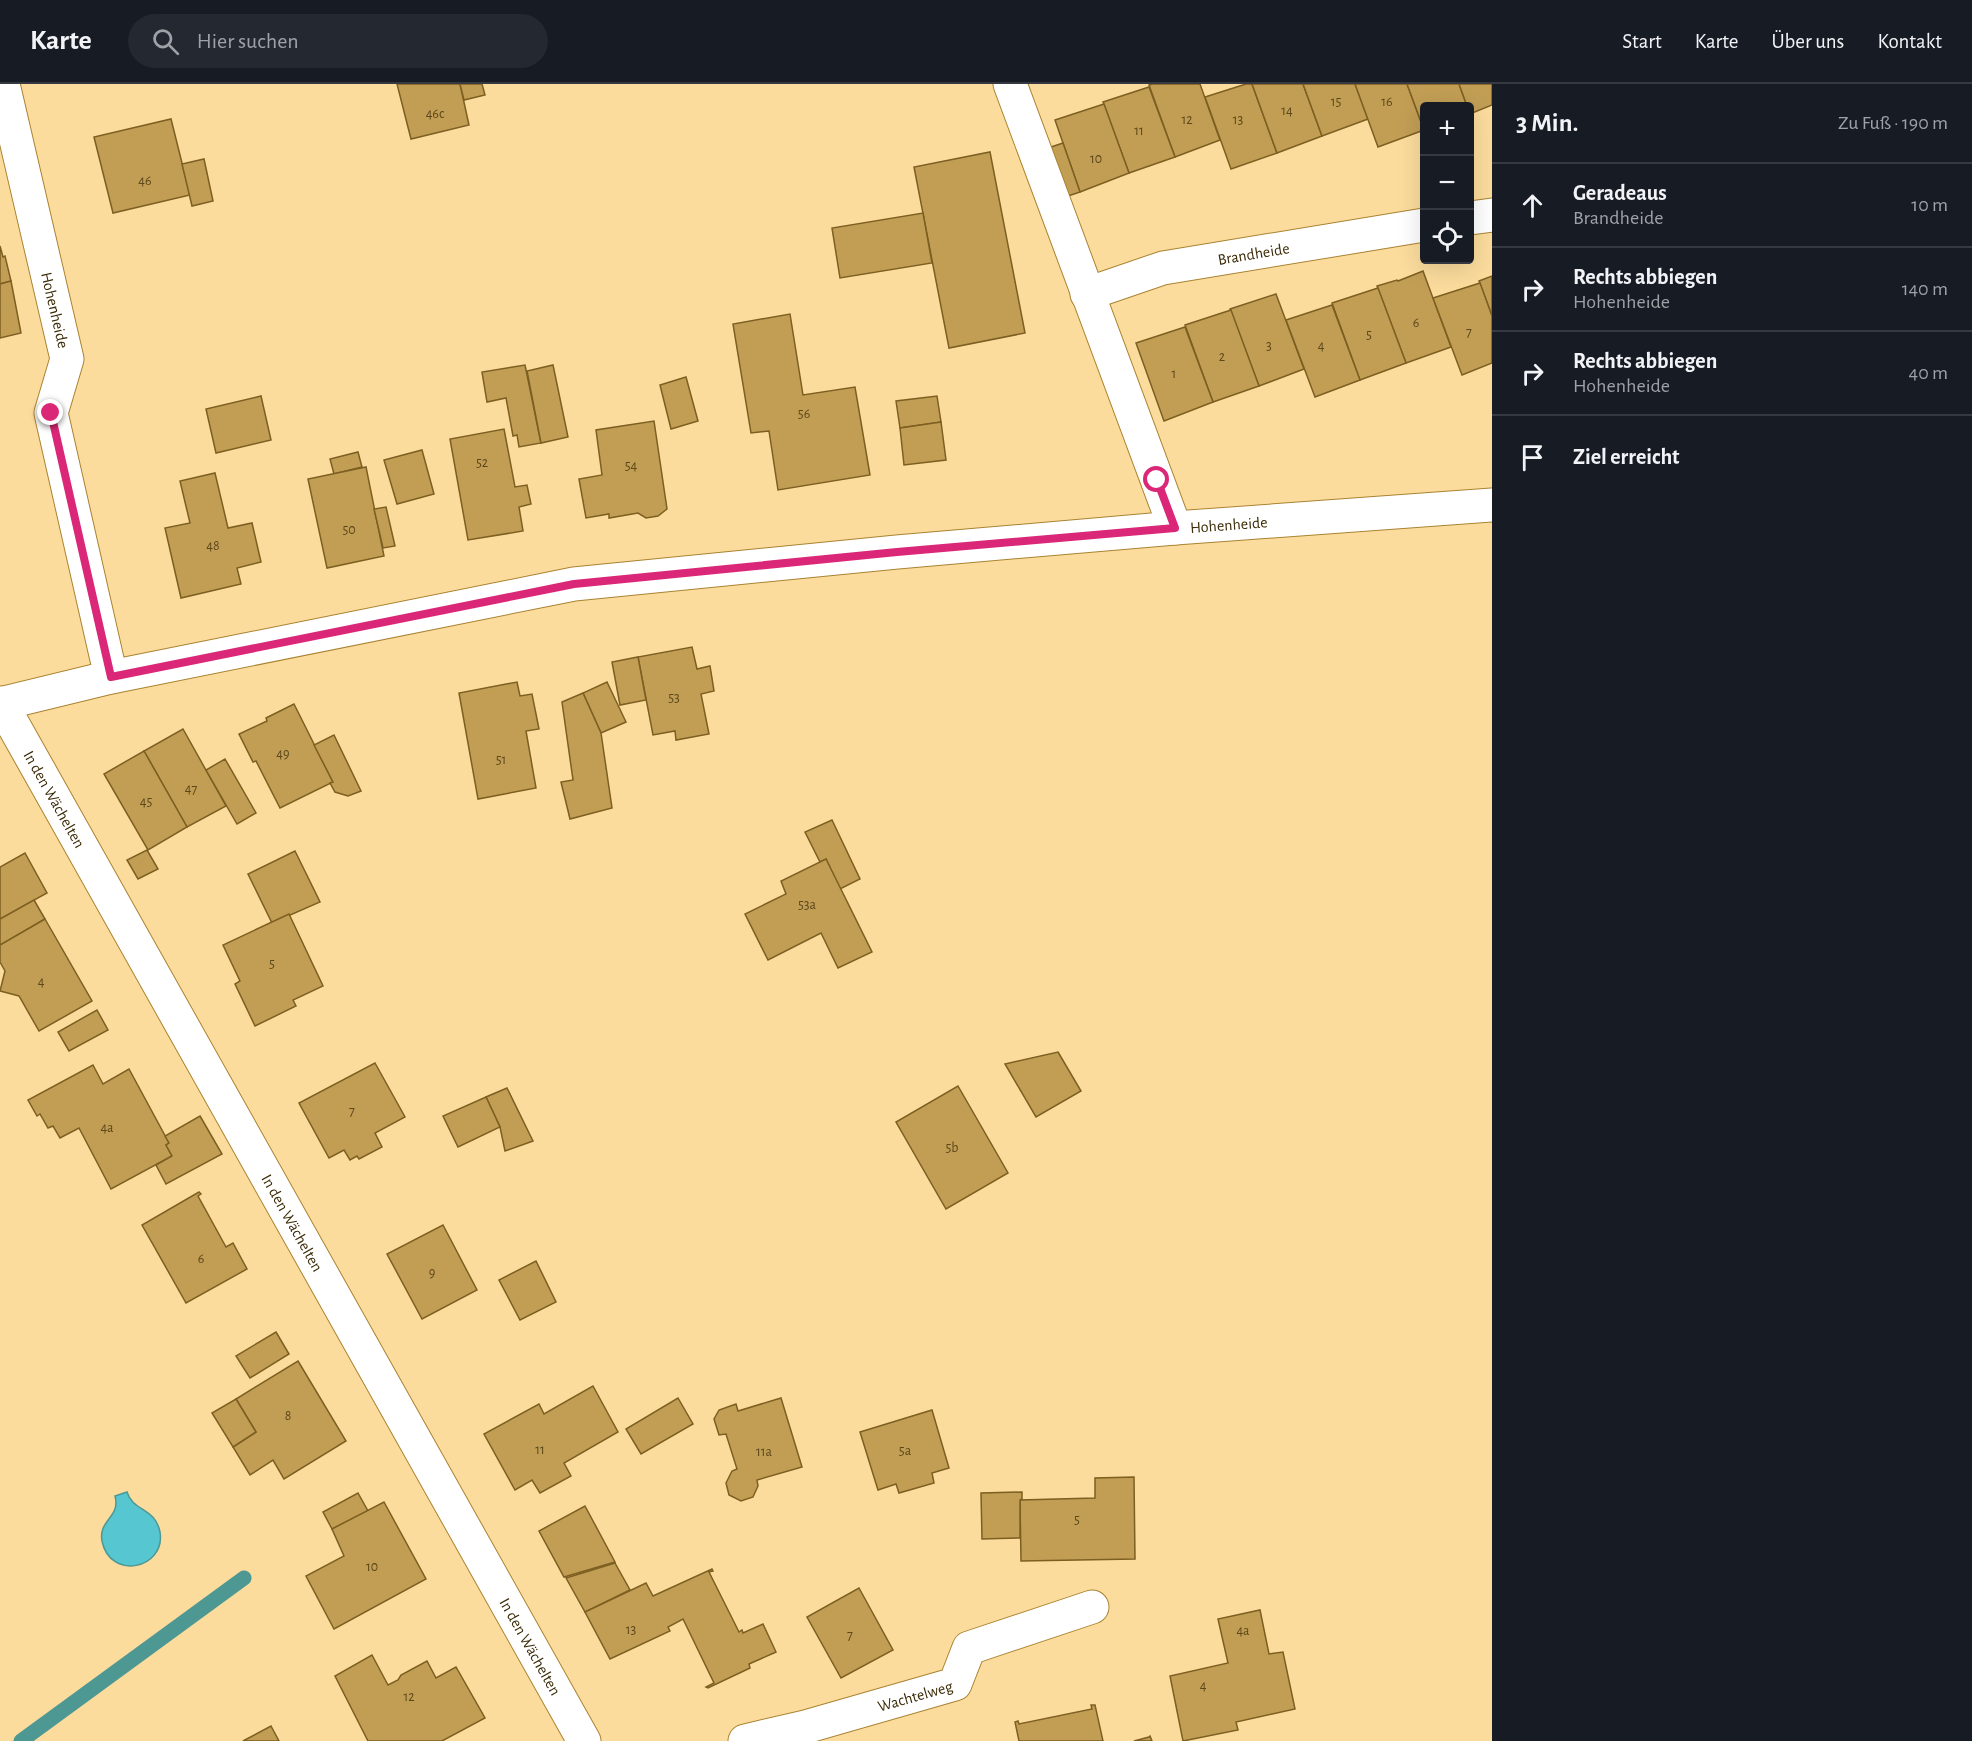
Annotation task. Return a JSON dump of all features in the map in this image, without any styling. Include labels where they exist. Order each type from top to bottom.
[{"type":"street","name":"Hohenheide","points":[[4,84],[67,359],[51,413],[111,677]]},
{"type":"street","points":[[1010,84],[1175,528]]},
{"type":"street","points":[[1474,217],[1492,214]]},
{"type":"street","name":"Brandheide","points":[[1087,294],[1163,268],[1420,226]]},
{"type":"street","name":"Hohenheide","points":[[1,704],[111,677],[574,584],[897,552],[1175,528],[1492,505]]},
{"type":"street","name":"In den Wächelten","points":[[1,704],[584,1741]]},
{"type":"street","name":"Wachtelweg","points":[[746,1741],[805,1727],[955,1684],[969,1648],[1092,1607]]},
{"type":"water","points":[[127,1492],[134,1503],[154,1518],[160,1532],[160,1545],[155,1555],[146,1562],[136,1565],[115,1562],[107,1554],[102,1541],[103,1528],[115,1509],[115,1496]]},
{"type":"building","points":[[397,84],[460,84],[469,125],[411,139]]},
{"type":"building","points":[[460,84],[482,84],[485,95],[464,100]]},
{"type":"building","points":[[1200,84],[1220,140],[1175,157],[1149,85]]},
{"type":"building","points":[[1252,84],[1277,153],[1231,169],[1205,97]]},
{"type":"building","points":[[1252,84],[1303,84],[1322,136],[1277,153]]},
{"type":"building","points":[[1303,84],[1355,84],[1368,119],[1322,136]]},
{"type":"building","points":[[1355,84],[1407,84],[1420,119],[1420,131],[1378,147]]},
{"type":"building","points":[[1407,84],[1459,84],[1466,102],[1420,102],[1420,119]]},
{"type":"building","points":[[1459,84],[1492,84],[1492,105],[1474,112],[1474,102],[1466,102]]},
{"type":"building","points":[[1149,87],[1175,157],[1129,173],[1103,102]]},
{"type":"building","points":[[1104,104],[1129,173],[1080,192],[1055,120]]},
{"type":"building","points":[[171,119],[190,195],[113,213],[94,137]]},
{"type":"building","points":[[1063,143],[1080,192],[1062,198],[1045,149]]},
{"type":"building","points":[[990,152],[1025,333],[949,348],[914,167]]},
{"type":"building","points":[[204,159],[213,201],[192,206],[182,164]]},
{"type":"building","points":[[923,213],[932,263],[840,278],[832,228]]},
{"type":"building","points":[[0,246],[11,281],[0,284]]},
{"type":"building","points":[[1423,271],[1451,347],[1406,363],[1377,286]]},
{"type":"building","points":[[1492,276],[1492,316],[1479,281]]},
{"type":"building","points":[[11,281],[21,333],[0,338],[0,284]]},
{"type":"building","points":[[1480,283],[1492,316],[1492,363],[1462,375],[1433,298]]},
{"type":"building","points":[[1378,288],[1406,363],[1360,380],[1332,303]]},
{"type":"building","points":[[1276,294],[1304,369],[1259,386],[1230,309]]},
{"type":"building","points":[[1332,305],[1360,380],[1315,397],[1286,320]]},
{"type":"building","points":[[1231,310],[1259,386],[1213,402],[1185,325]]},
{"type":"building","points":[[790,314],[803,395],[855,387],[870,475],[778,490],[769,431],[751,433],[733,324]]},
{"type":"building","points":[[1185,327],[1213,402],[1164,421],[1136,343]]},
{"type":"building","points":[[525,365],[541,443],[519,447],[517,435],[513,436],[506,398],[487,402],[482,372]]},
{"type":"building","points":[[553,365],[568,437],[541,443],[527,371]]},
{"type":"building","points":[[686,377],[698,421],[671,429],[660,385]]},
{"type":"building","points":[[261,396],[271,440],[216,453],[206,409]]},
{"type":"building","points":[[937,396],[941,422],[900,428],[896,401]]},
{"type":"building","points":[[654,421],[667,509],[658,516],[646,518],[638,513],[609,518],[609,514],[586,518],[579,479],[602,475],[596,430]]},
{"type":"building","points":[[941,422],[946,460],[904,465],[900,428]]},
{"type":"building","points":[[504,429],[515,487],[527,485],[531,504],[519,507],[523,531],[468,540],[450,439]]},
{"type":"building","points":[[422,450],[434,494],[397,504],[384,460]]},
{"type":"building","points":[[358,452],[362,467],[334,474],[330,459]]},
{"type":"building","points":[[366,467],[384,556],[327,568],[308,479]]},
{"type":"building","points":[[215,473],[228,528],[252,523],[261,562],[237,568],[241,584],[181,598],[165,528],[190,523],[180,481]]},
{"type":"building","points":[[386,507],[395,546],[383,548],[374,509]]},
{"type":"building","points":[[692,647],[697,669],[710,666],[714,691],[701,694],[709,734],[676,740],[675,731],[653,735],[638,657]]},
{"type":"building","points":[[638,657],[646,700],[620,705],[612,662]]},
{"type":"building","points":[[517,682],[520,696],[532,694],[539,729],[526,731],[536,788],[478,799],[459,693]]},
{"type":"building","points":[[607,682],[626,722],[601,733],[583,693]]},
{"type":"building","points":[[583,693],[601,733],[612,808],[570,819],[561,782],[573,780],[562,702]]},
{"type":"building","points":[[294,704],[333,782],[280,808],[239,734],[267,721],[266,718]]},
{"type":"building","points":[[183,729],[226,806],[187,827],[144,751]]},
{"type":"building","points":[[334,735],[361,791],[348,796],[335,792],[330,783],[333,782],[314,745]]},
{"type":"building","points":[[144,751],[187,827],[148,850],[104,774]]},
{"type":"building","points":[[225,759],[256,813],[237,824],[206,770]]},
{"type":"building","points":[[832,820],[860,879],[840,889],[826,859],[820,862],[805,832]]},
{"type":"building","points":[[147,850],[158,869],[138,879],[127,860]]},
{"type":"building","points":[[295,851],[320,902],[272,923],[248,874]]},
{"type":"building","points":[[25,853],[47,893],[0,919],[0,867]]},
{"type":"building","points":[[826,859],[872,952],[838,968],[821,933],[768,960],[745,914],[786,894],[781,881]]},
{"type":"building","points":[[34,900],[45,919],[0,945],[0,919]]},
{"type":"building","points":[[289,914],[323,986],[293,1000],[296,1006],[255,1026],[235,984],[240,981],[223,945]]},
{"type":"building","points":[[45,919],[92,1001],[39,1031],[19,996],[0,991],[5,971],[0,962],[0,945]]},
{"type":"building","points":[[97,1010],[108,1030],[69,1051],[58,1032]]},
{"type":"building","points":[[1058,1052],[1081,1091],[1036,1117],[1005,1064]]},
{"type":"building","points":[[375,1063],[405,1117],[375,1133],[382,1147],[359,1159],[357,1156],[350,1160],[344,1150],[329,1158],[299,1103]]},
{"type":"building","points":[[93,1065],[103,1084],[129,1069],[169,1143],[166,1145],[172,1156],[111,1189],[79,1128],[60,1138],[53,1126],[48,1128],[40,1114],[37,1116],[28,1100]]},
{"type":"building","points":[[958,1086],[1008,1173],[946,1209],[896,1122]]},
{"type":"building","points":[[507,1088],[533,1141],[505,1151],[500,1127],[486,1097]]},
{"type":"building","points":[[486,1097],[500,1127],[458,1147],[443,1116]]},
{"type":"building","points":[[200,1116],[222,1154],[166,1184],[156,1165],[172,1156],[166,1145],[169,1143],[165,1136]]},
{"type":"building","points":[[199,1192],[201,1194],[198,1196],[226,1247],[233,1243],[247,1269],[186,1303],[142,1225]]},
{"type":"building","points":[[443,1225],[477,1290],[422,1319],[387,1254]]},
{"type":"building","points":[[536,1261],[556,1302],[520,1320],[499,1280]]},
{"type":"building","points":[[276,1332],[289,1354],[250,1378],[236,1356]]},
{"type":"building","points":[[298,1361],[346,1441],[284,1479],[273,1460],[250,1475],[233,1447],[256,1432],[236,1399]]},
{"type":"building","points":[[593,1386],[618,1432],[564,1463],[571,1476],[540,1493],[532,1480],[515,1490],[484,1434],[539,1404],[544,1414]]},
{"type":"building","points":[[678,1398],[693,1424],[641,1454],[626,1429]]},
{"type":"building","points":[[781,1398],[802,1467],[757,1480],[758,1486],[753,1497],[741,1501],[729,1495],[726,1483],[732,1471],[737,1469],[726,1434],[719,1435],[714,1419],[719,1410],[736,1404],[738,1411]]},
{"type":"building","points":[[236,1399],[256,1432],[233,1447],[212,1413]]},
{"type":"building","points":[[932,1410],[949,1468],[932,1473],[934,1483],[899,1493],[896,1484],[878,1490],[860,1432]]},
{"type":"building","points":[[1134,1477],[1135,1559],[1021,1561],[1020,1500],[1095,1498],[1095,1478]]},
{"type":"building","points":[[1022,1492],[1020,1538],[982,1539],[981,1493]]},
{"type":"building","points":[[358,1493],[368,1511],[332,1529],[323,1512]]},
{"type":"building","points":[[384,1502],[426,1579],[334,1629],[306,1576],[344,1556],[332,1529]]},
{"type":"building","points":[[585,1506],[615,1562],[564,1577],[539,1531]]},
{"type":"building","points":[[615,1563],[630,1590],[585,1612],[566,1578]]},
{"type":"building","points":[[712,1569],[713,1571],[709,1572],[739,1632],[742,1630],[743,1633],[763,1624],[776,1652],[749,1664],[750,1668],[708,1688],[706,1687],[714,1683],[683,1619],[668,1627],[670,1631],[610,1659],[585,1612],[646,1583],[653,1596]]},
{"type":"building","points":[[859,1588],[893,1650],[841,1678],[807,1617]]},
{"type":"building","points":[[1260,1610],[1269,1654],[1283,1652],[1295,1709],[1236,1722],[1238,1730],[1183,1741],[1170,1676],[1228,1663],[1218,1619]]},
{"type":"building","points":[[372,1655],[388,1685],[427,1661],[436,1678],[456,1667],[485,1718],[442,1741],[368,1741],[335,1676]]},
{"type":"building","points":[[1091,1705],[1095,1705],[1103,1741],[1019,1741],[1015,1722],[1018,1721],[1019,1724],[1092,1709]]},
{"type":"building","points":[[271,1726],[279,1741],[243,1741]]},
{"type":"building","points":[[1149,1737],[1152,1741],[1134,1741]]},
{"type":"waterway","points":[[21,1741],[244,1578]]},
{"type":"route","points":[[51,413],[111,677],[574,584],[897,552],[1175,528],[1157,480]]}]
